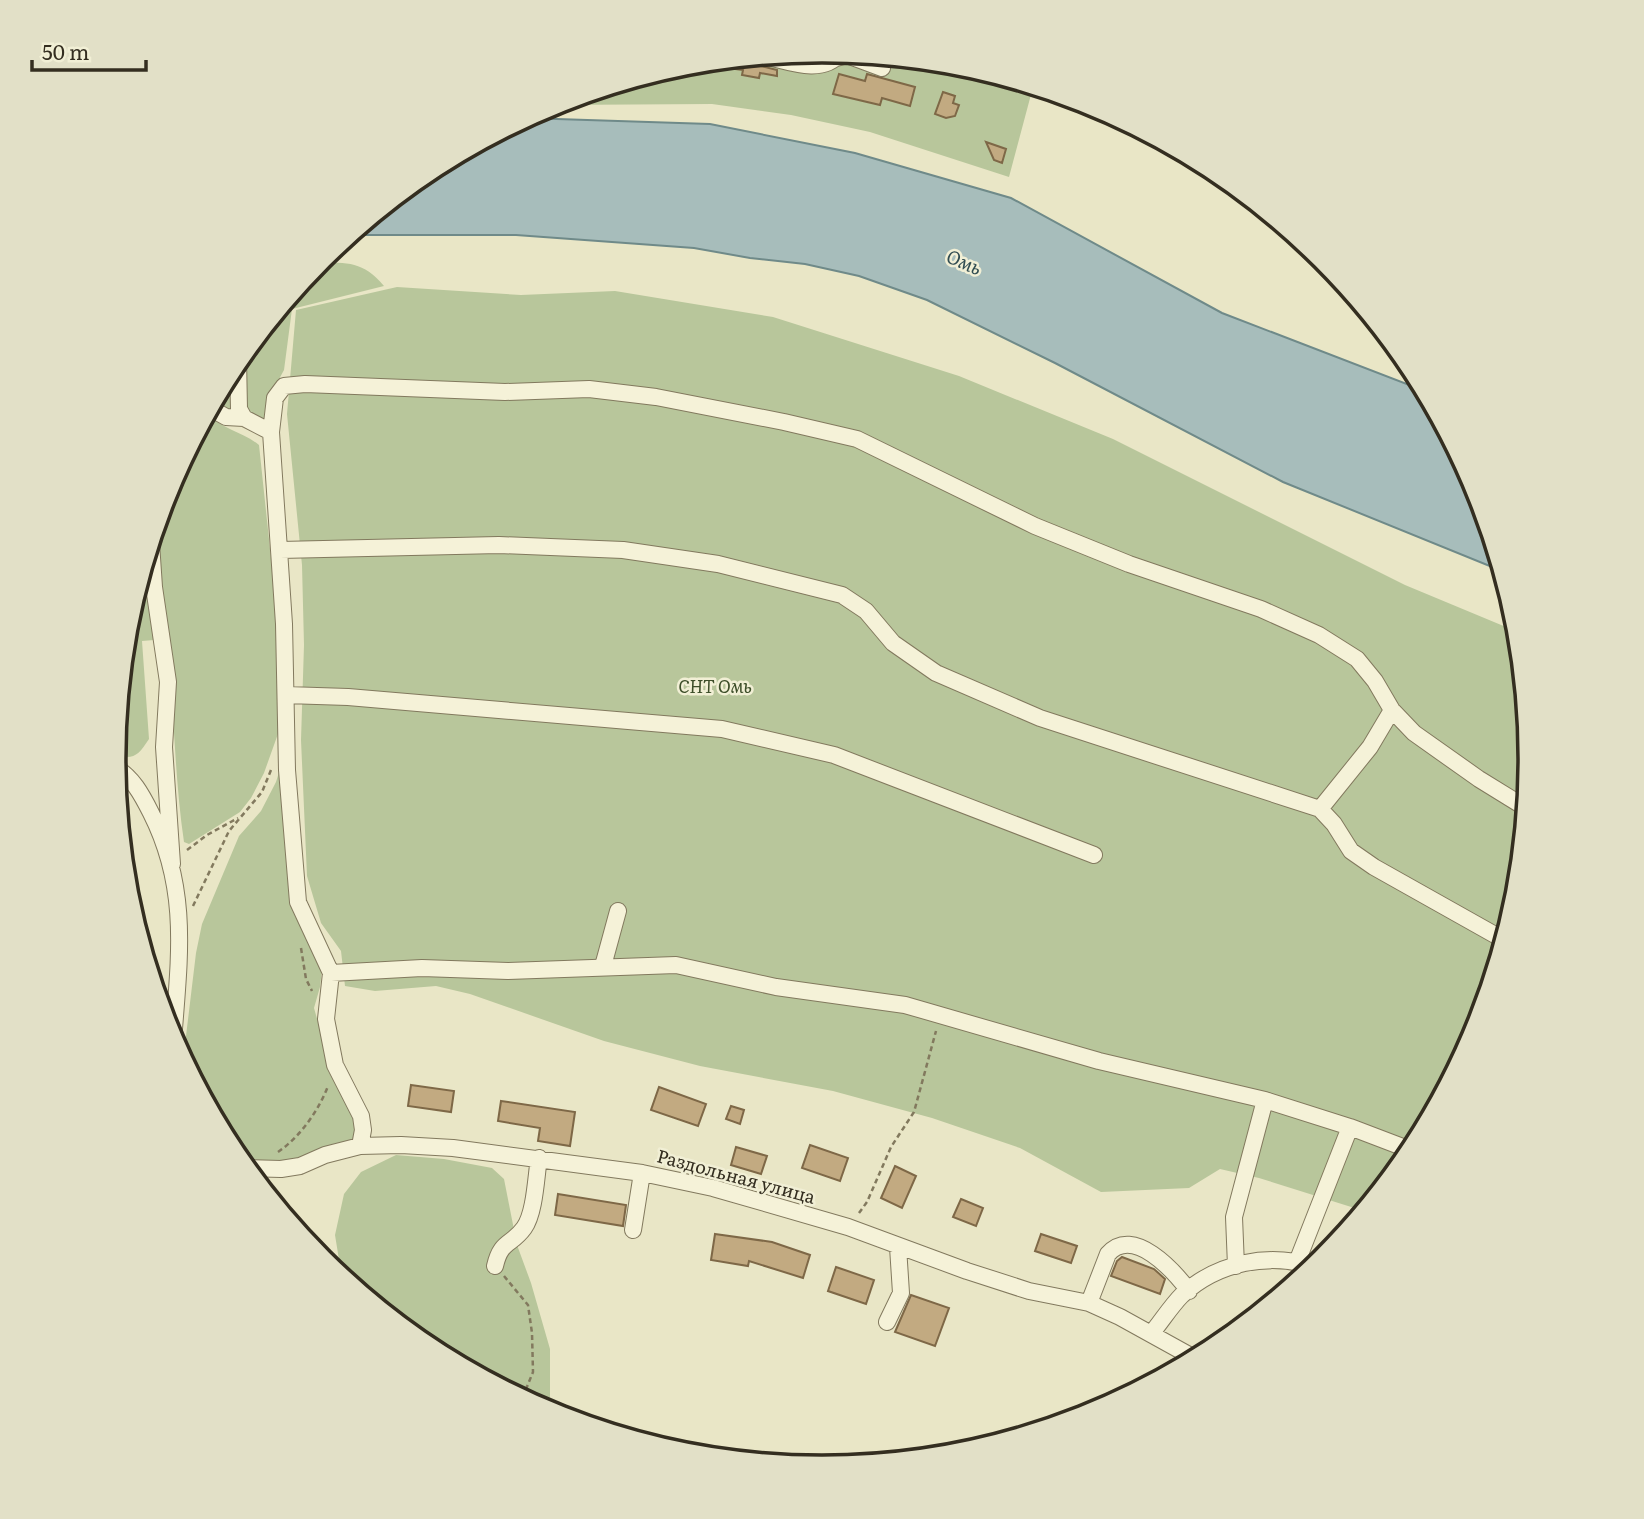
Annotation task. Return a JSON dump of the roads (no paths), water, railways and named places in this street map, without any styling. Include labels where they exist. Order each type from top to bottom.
[{"type":"street","points":[[799,64],[825,63]]},
{"type":"street","points":[[873,65],[882,68]]},
{"type":"street","points":[[239,379],[239,410],[244,418]]},
{"type":"street","points":[[360,1146],[363,1130],[361,1116],[335,1065],[326,1019],[331,973],[298,902],[287,770],[280,550],[271,432],[275,398],[284,387],[305,384],[505,392],[589,389],[656,397],[857,439],[1035,526],[1129,564],[1261,609],[1319,635],[1357,659],[1375,681],[1392,710],[1413,733],[1517,802]]},
{"type":"street","points":[[218,413],[226,417],[244,418],[271,432]]},
{"type":"street","points":[[280,550],[499,545],[623,550],[718,564],[842,595],[866,611],[893,643],[936,673],[1040,718],[1320,809],[1334,824],[1351,851],[1374,867],[1496,936]]},
{"type":"street","points":[[152,568],[168,682],[164,747],[172,864],[179,908],[175,1015]]},
{"type":"street","points":[[286,695],[348,697],[722,729],[834,755],[1094,855]]},
{"type":"street","points":[[1320,809],[1370,747],[1392,710]]},
{"type":"street","points":[[126,778],[146,802],[161,832],[172,864]]},
{"type":"street","points":[[603,966],[618,911]]},
{"type":"street","points":[[331,973],[422,968],[508,971],[676,965],[776,987],[905,1005],[1125,1068],[1265,1100],[1401,1146]]},
{"type":"street","points":[[1236,1266],[1234,1217],[1265,1100]]},
{"type":"street","points":[[1297,1262],[1350,1127]]},
{"type":"street","name":"Раздольная улица","points":[[258,1168],[300,1166],[325,1155],[360,1146],[453,1147],[642,1173],[713,1188],[848,1227],[898,1247],[1029,1291],[1089,1303],[1186,1353]]},
{"type":"street","points":[[495,1266],[499,1251],[525,1227],[530,1214],[539,1158]]},
{"type":"street","points":[[633,1230],[642,1173]]},
{"type":"street","points":[[1089,1303],[1108,1254],[1124,1245],[1145,1250],[1170,1266],[1189,1290]]},
{"type":"street","points":[[887,1322],[901,1293],[898,1247]]},
{"type":"street","points":[[1151,1334],[1182,1295],[1217,1272],[1256,1260],[1302,1263]]},
{"type":"water","name":"Омь","points":[[549,119],[710,124],[855,153],[1011,198],[1222,313],[1408,385],[1447,451],[1482,536],[1491,567],[1283,482],[1055,363],[927,300],[859,276],[805,264],[694,248],[516,235],[365,235],[435,180],[474,156]]},
{"type":"park label","name":"СНТ Омь","points":[[715,687]]}]
